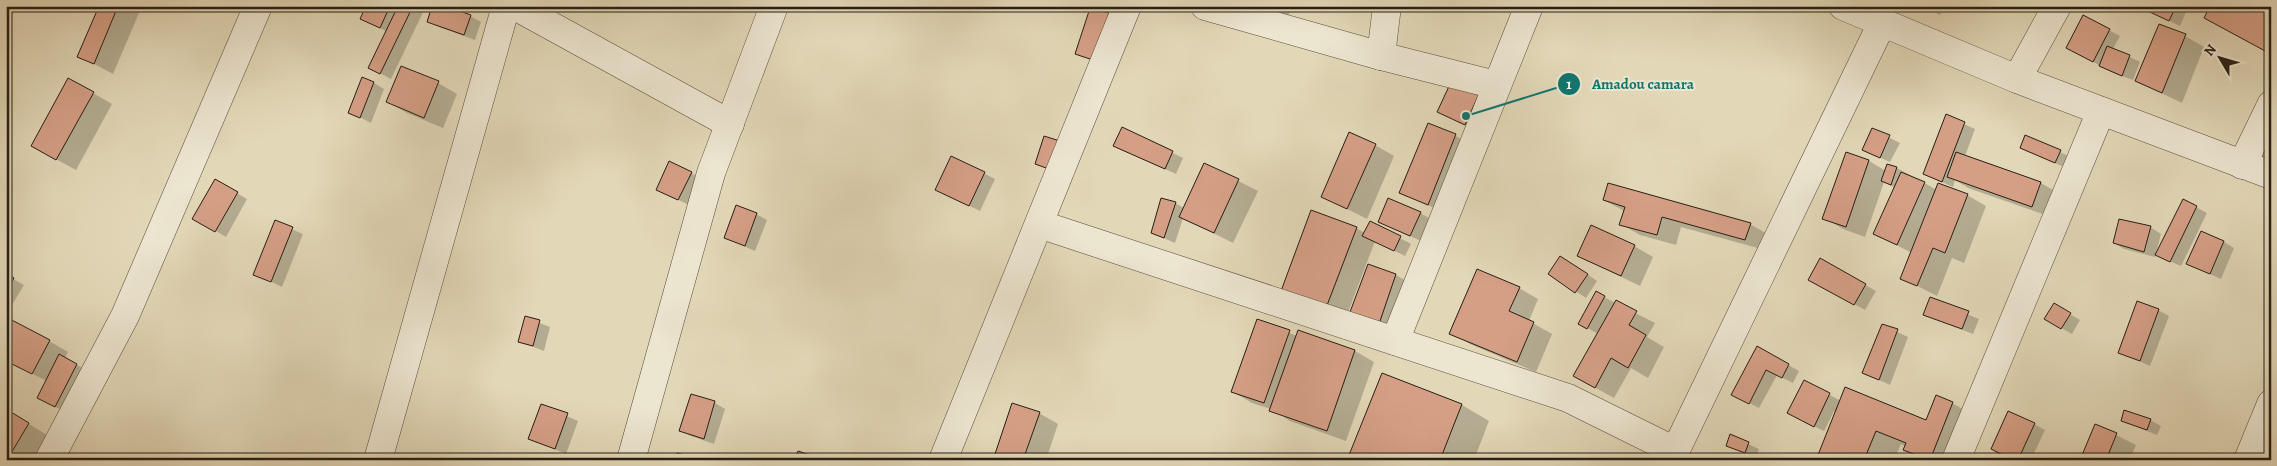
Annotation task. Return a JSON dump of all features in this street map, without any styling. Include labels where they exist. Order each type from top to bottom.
[{"type":"street","points":[[49,460],[125,316],[258,6]]},
{"type":"street","points":[[378,460],[506,6]]},
{"type":"street","points":[[515,6],[730,124]]},
{"type":"street","points":[[631,460],[711,173],[774,6]]},
{"type":"street","points":[[943,460],[1127,6]]},
{"type":"street","points":[[1205,6],[1381,56],[1496,85]]},
{"type":"street","points":[[1381,56],[1387,6]]},
{"type":"street","points":[[1395,341],[1529,6]]},
{"type":"street","points":[[1843,6],[2017,79],[2271,175]]},
{"type":"street","points":[[2017,79],[2057,6]]},
{"type":"street","points":[[1039,224],[1568,398],[1673,455],[1882,23]]},
{"type":"street","points":[[2242,165],[2271,105]]},
{"type":"street","points":[[1956,460],[2101,111]]},
{"type":"street","points":[[2248,460],[2271,404]]},
{"type":"building","points":[[99,6],[118,6],[94,64],[77,57]]},
{"type":"building","points":[[366,6],[390,6],[380,28],[360,19]]},
{"type":"building","points":[[398,6],[413,6],[380,74],[368,68]]},
{"type":"building","points":[[432,6],[445,6],[471,15],[464,35],[427,22]]},
{"type":"building","points":[[2137,6],[2176,6],[2169,21]]},
{"type":"building","points":[[2210,6],[2271,6],[2271,45],[2267,52],[2204,18]]},
{"type":"building","points":[[1090,8],[1109,13],[1093,60],[1075,54]]},
{"type":"building","points":[[2083,15],[2110,29],[2093,62],[2066,48]]},
{"type":"building","points":[[2159,24],[2186,34],[2162,93],[2135,81]]},
{"type":"building","points":[[2107,46],[2130,55],[2122,76],[2099,66]]},
{"type":"building","points":[[401,66],[439,81],[424,118],[386,102]]},
{"type":"building","points":[[362,77],[374,82],[360,118],[348,113]]},
{"type":"building","points":[[68,78],[94,92],[56,160],[31,146]]},
{"type":"building","points":[[1451,82],[1479,94],[1465,125],[1437,112]]},
{"type":"building","points":[[1946,114],[1965,122],[1942,182],[1923,174]]},
{"type":"building","points":[[1428,123],[1456,134],[1428,205],[1399,193]]},
{"type":"building","points":[[1122,127],[1173,151],[1165,169],[1113,146]]},
{"type":"building","points":[[1872,128],[1890,135],[1880,158],[1862,150]]},
{"type":"building","points":[[1349,132],[1376,144],[1347,209],[1321,197]]},
{"type":"building","points":[[2025,135],[2061,150],[2055,163],[2020,148]]},
{"type":"building","points":[[1044,136],[1060,141],[1049,169],[1035,164]]},
{"type":"building","points":[[1846,152],[1869,160],[1846,227],[1822,219]]},
{"type":"building","points":[[1956,152],[2041,182],[2032,207],[1947,177]]},
{"type":"building","points":[[951,156],[985,172],[969,206],[935,190]]},
{"type":"building","points":[[669,161],[692,172],[678,200],[656,190]]},
{"type":"building","points":[[1204,163],[1239,179],[1214,233],[1179,217]]},
{"type":"building","points":[[1887,164],[1897,167],[1891,185],[1881,181]]},
{"type":"building","points":[[1901,172],[1925,182],[1897,245],[1873,234]]},
{"type":"building","points":[[215,179],[238,192],[215,232],[192,219]]},
{"type":"building","points":[[1608,183],[1751,223],[1745,240],[1662,217],[1657,235],[1619,225],[1625,207],[1603,200]]},
{"type":"building","points":[[1938,183],[1968,194],[1945,253],[1933,248],[1917,286],[1900,279]]},
{"type":"building","points":[[1161,198],[1176,202],[1164,238],[1151,233]]},
{"type":"building","points":[[1388,198],[1421,212],[1410,236],[1378,222]]},
{"type":"building","points":[[2183,199],[2197,206],[2170,262],[2155,255]]},
{"type":"building","points":[[736,205],[757,213],[745,246],[724,238]]},
{"type":"building","points":[[1311,210],[1357,227],[1326,308],[1281,291]]},
{"type":"building","points":[[2119,219],[2151,226],[2144,252],[2113,243]]},
{"type":"building","points":[[275,220],[293,227],[271,282],[253,275]]},
{"type":"building","points":[[1370,221],[1401,236],[1394,251],[1362,236]]},
{"type":"building","points":[[1591,225],[1635,245],[1621,276],[1577,256]]},
{"type":"building","points":[[2201,231],[2224,241],[2210,274],[2186,264]]},
{"type":"building","points":[[1560,256],[1588,274],[1575,293],[1548,274]]},
{"type":"building","points":[[1820,258],[1866,284],[1854,305],[1808,280]]},
{"type":"building","points":[[1368,264],[1396,274],[1377,330],[1347,320]]},
{"type":"building","points":[[1477,269],[1520,287],[1509,311],[1534,322],[1517,362],[1449,334]]},
{"type":"building","points":[[6,273],[14,278],[6,292]]},
{"type":"building","points":[[1596,291],[1605,296],[1587,329],[1578,324]]},
{"type":"building","points":[[1930,297],[1969,311],[1962,329],[1923,315]]},
{"type":"building","points":[[1616,300],[1637,311],[1629,325],[1646,335],[1628,368],[1611,358],[1595,388],[1573,376]]},
{"type":"building","points":[[2137,301],[2159,309],[2140,361],[2118,353]]},
{"type":"building","points":[[2054,303],[2071,313],[2061,329],[2044,319]]},
{"type":"building","points":[[525,316],[540,320],[533,346],[518,342]]},
{"type":"building","points":[[6,317],[50,340],[32,374],[6,361]]},
{"type":"building","points":[[1257,319],[1290,330],[1264,403],[1231,392]]},
{"type":"building","points":[[1882,324],[1898,329],[1879,380],[1862,373]]},
{"type":"building","points":[[1298,330],[1355,350],[1327,431],[1269,411]]},
{"type":"building","points":[[1757,346],[1789,364],[1782,378],[1766,370],[1749,404],[1731,395]]},
{"type":"building","points":[[59,354],[77,364],[55,407],[37,398]]},
{"type":"building","points":[[1382,373],[1462,404],[1440,460],[1347,460]]},
{"type":"building","points":[[1804,380],[1830,393],[1814,427],[1787,413]]},
{"type":"building","points":[[1845,387],[1926,420],[1936,395],[1953,402],[1930,460],[1903,450],[1906,443],[1876,431],[1864,460],[1816,460]]},
{"type":"building","points":[[691,394],[715,401],[704,439],[679,431]]},
{"type":"building","points":[[1012,403],[1040,412],[1023,460],[993,460]]},
{"type":"building","points":[[541,404],[568,413],[555,449],[528,439]]},
{"type":"building","points":[[6,409],[29,423],[7,460],[6,460]]},
{"type":"building","points":[[2124,410],[2151,419],[2147,430],[2121,421]]},
{"type":"building","points":[[2008,411],[2035,423],[2018,460],[2013,460],[1991,449]]},
{"type":"building","points":[[2095,424],[2117,433],[2106,460],[2080,460]]},
{"type":"building","points":[[1730,434],[1749,442],[1745,453],[1726,446]]},
{"type":"building","points":[[798,451],[813,456],[811,460],[795,460]]},
{"type":"building","points":[[677,453],[697,458],[697,460],[675,460]]},
{"type":"place","name":"Amadou camara","points":[[1466,116]]}]
